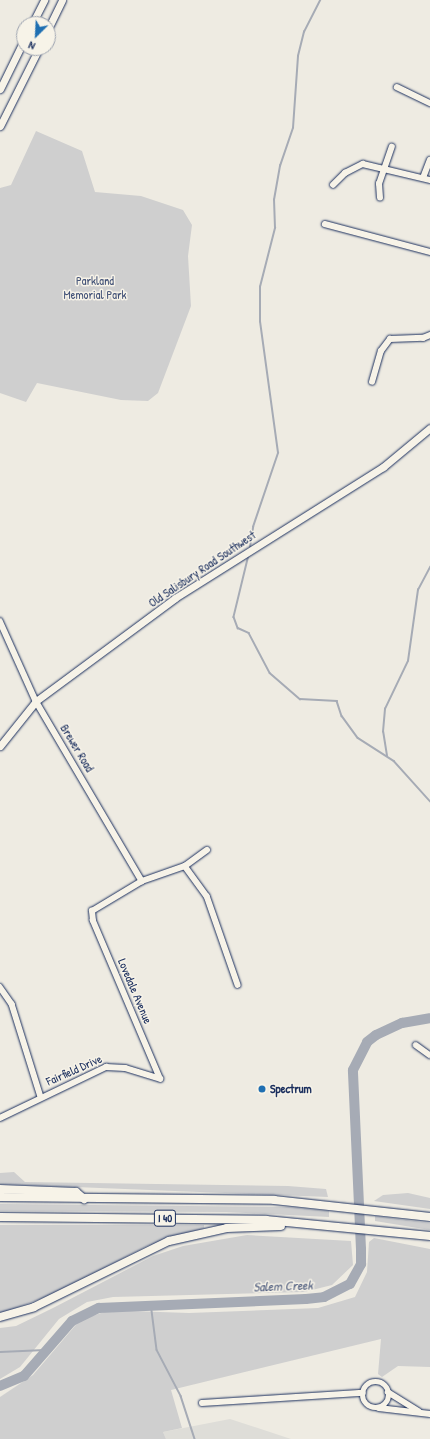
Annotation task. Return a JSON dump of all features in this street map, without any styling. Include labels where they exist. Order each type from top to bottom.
[{"type":"highway","points":[[0,1189],[76,1192],[84,1199]]},
{"type":"highway","name":"I 40","points":[[0,1198],[329,1204],[430,1217]]},
{"type":"highway","name":"I 40","points":[[0,1217],[215,1218],[329,1224],[430,1236]]},
{"type":"highway","points":[[0,1317],[34,1307],[133,1257],[187,1236],[241,1226],[313,1228],[329,1224]]},
{"type":"main road","points":[[36,16],[44,0]]},
{"type":"main road","points":[[54,16],[62,0]]},
{"type":"main road","points":[[0,89],[16,56]]},
{"type":"main road","points":[[0,126],[34,56]]},
{"type":"main road","name":"Old Salisbury Road Southwest","points":[[0,746],[36,701],[207,575],[383,467],[430,428]]},
{"type":"street","points":[[398,87],[430,102]]},
{"type":"street","points":[[380,198],[384,167],[392,147]]},
{"type":"street","points":[[423,178],[430,160]]},
{"type":"street","points":[[333,185],[356,166],[384,167],[430,180]]},
{"type":"street","points":[[325,224],[430,252]]},
{"type":"street","points":[[372,382],[380,351],[390,339],[423,338],[430,335]]},
{"type":"street","name":"Brewer Road","points":[[0,621],[36,701],[142,881]]},
{"type":"street","points":[[142,881],[185,866],[207,850]]},
{"type":"street","points":[[185,866],[207,896],[238,985]]},
{"type":"street","name":"Lovedale Avenue","points":[[142,881],[92,911],[92,921],[160,1079]]},
{"type":"street","points":[[0,987],[12,1004],[42,1097]]},
{"type":"street","points":[[416,1045],[430,1054]]},
{"type":"street","name":"Fairfield Drive","points":[[0,1118],[106,1067],[124,1068],[160,1079]]},
{"type":"street","points":[[421,1412],[388,1392],[383,1385],[375,1382],[367,1386],[363,1393],[367,1404],[379,1408],[430,1414]]},
{"type":"street","points":[[379,1408],[386,1403],[388,1392]]},
{"type":"street","points":[[202,1403],[363,1393]]},
{"type":"shaded area","points":[[230,1419],[291,1439],[166,1439],[163,1432]]},
{"type":"green space","name":"Parkland Memorial Park","points":[[36,131],[82,151],[95,192],[141,196],[183,210],[192,225],[188,256],[191,306],[158,393],[148,401],[121,400],[37,383],[26,402],[0,393],[0,188],[11,185]]},
{"type":"green space","points":[[14,1172],[25,1182],[288,1186],[326,1189],[328,1197],[0,1184],[0,1173]]},
{"type":"green space","points":[[408,1193],[430,1198],[430,1209],[374,1201],[383,1195]]},
{"type":"green space","points":[[0,1204],[289,1207],[329,1211],[329,1217],[226,1212],[0,1211]]},
{"type":"green space","points":[[375,1216],[430,1223],[430,1230],[375,1221]]},
{"type":"green space","points":[[0,1225],[204,1225],[204,1228],[147,1246],[53,1294],[0,1314]]},
{"type":"green space","points":[[247,1235],[351,1241],[353,1265],[332,1285],[304,1292],[113,1297],[87,1302],[59,1319],[20,1367],[0,1379],[0,1328],[16,1326],[153,1256],[183,1246]]},
{"type":"green space","points":[[374,1238],[430,1249],[430,1367],[398,1366],[382,1377],[378,1374],[381,1339],[171,1390],[182,1428],[163,1432],[166,1439],[0,1439],[0,1397],[33,1375],[80,1320],[104,1312],[131,1311],[189,1313],[318,1308],[355,1297],[367,1272],[369,1242]]},
{"type":"waterway","points":[[250,547],[253,527],[278,453],[260,322],[260,287],[275,228],[274,200],[280,166],[293,128],[298,56],[304,32],[320,0]]},
{"type":"waterway","points":[[249,555],[234,617],[238,628],[249,633],[270,673],[300,699],[337,701],[342,716],[358,738],[394,761],[430,801]]},
{"type":"waterway","points":[[387,756],[383,732],[385,709],[408,661],[418,590],[430,567]]},
{"type":"waterway","name":"Salem Creek","points":[[0,1386],[24,1376],[72,1321],[99,1308],[306,1299],[324,1297],[350,1284],[361,1264],[353,1070],[367,1042],[376,1035],[402,1023],[430,1018]]},
{"type":"waterway","points":[[151,1303],[157,1350],[181,1396],[195,1439]]},
{"type":"waterway","points":[[0,1352],[45,1350]]},
{"type":"place","name":"Spectrum","points":[[262,1089]]}]
